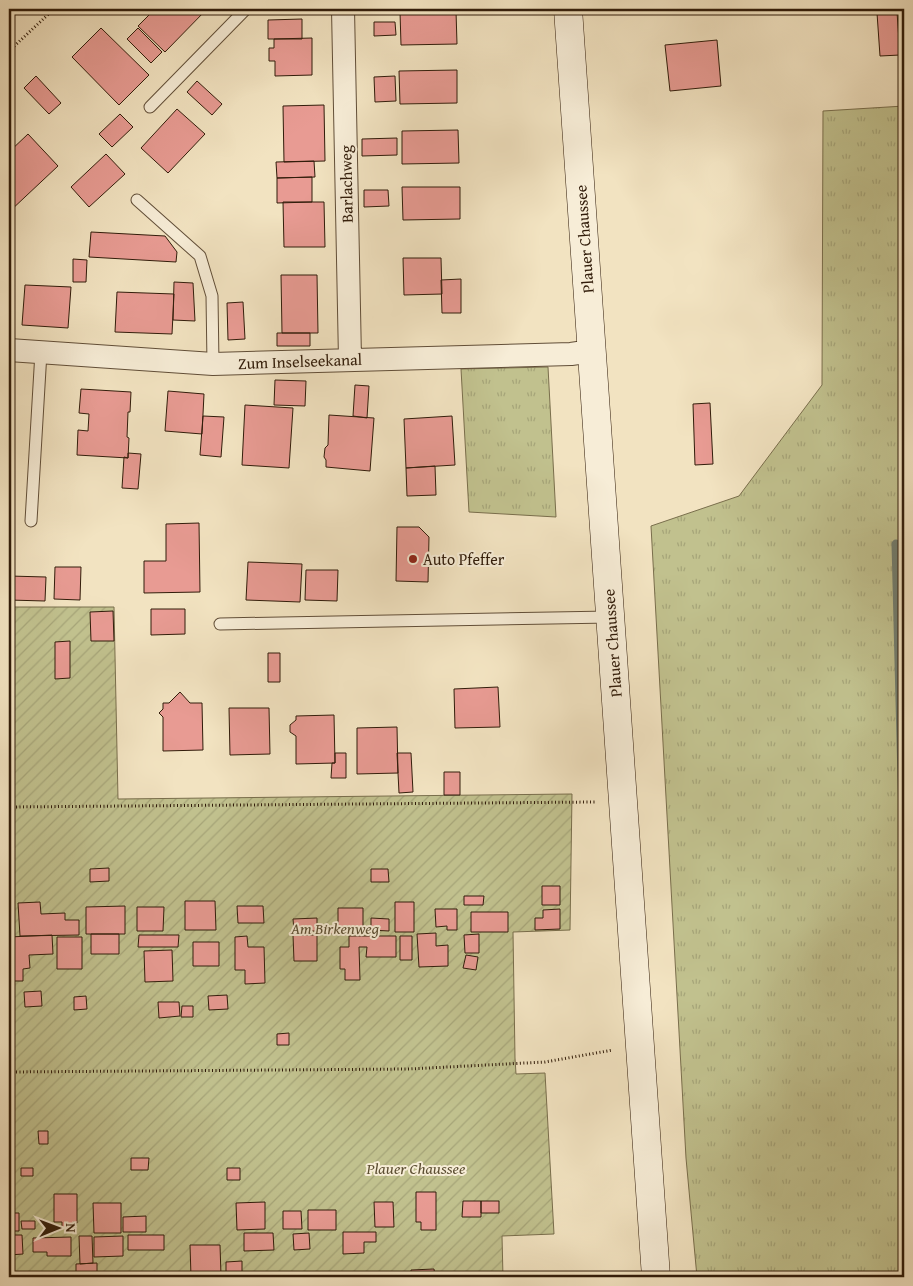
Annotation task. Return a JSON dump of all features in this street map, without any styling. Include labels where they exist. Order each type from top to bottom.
[{"type":"main road","name":"Plauer Chaussee","points":[[568,9],[656,1277]]},
{"type":"street","name":"Barlachweg","points":[[343,9],[350,359]]},
{"type":"street","name":"Zum Inselseekanal","points":[[9,350],[213,364],[571,354],[592,350]]},
{"type":"lane","points":[[150,107],[246,9]]},
{"type":"lane","points":[[137,200],[200,256],[212,296],[213,364]]},
{"type":"lane","points":[[31,521],[41,352]]},
{"type":"lane","points":[[220,624],[610,617]]},
{"type":"path","points":[[9,51],[54,9]]},
{"type":"path","points":[[9,807],[623,802]]},
{"type":"path","points":[[9,1072],[409,1070],[546,1062],[619,1049]]},
{"type":"green space","points":[[904,106],[904,1277],[697,1277],[686,1158],[651,526],[739,496],[822,385],[823,111]]},
{"type":"green space","points":[[548,367],[556,517],[469,512],[461,369]]},
{"type":"green space","name":"Am Birkenweg","points":[[9,607],[114,607],[118,799],[572,794],[570,930],[513,932],[516,1074],[545,1073],[554,1234],[502,1236],[503,1277],[9,1277]]},
{"type":"building","points":[[155,9],[206,10],[165,52],[138,26]]},
{"type":"building","points":[[775,9],[832,9],[832,12],[775,14]]},
{"type":"building","points":[[456,11],[457,44],[401,45],[400,12]]},
{"type":"building","points":[[897,12],[900,55],[880,56],[877,13]]},
{"type":"building","points":[[302,19],[302,39],[268,39],[268,20]]},
{"type":"building","points":[[374,22],[395,22],[396,35],[374,36]]},
{"type":"building","points":[[101,28],[149,75],[119,105],[72,57]]},
{"type":"building","points":[[138,28],[162,52],[151,63],[127,39]]},
{"type":"building","points":[[312,38],[312,75],[275,76],[275,61],[269,61],[269,48],[274,48],[274,39]]},
{"type":"building","points":[[717,40],[721,86],[670,91],[665,45]]},
{"type":"building","points":[[457,70],[457,103],[400,104],[399,71]]},
{"type":"building","points":[[36,76],[61,103],[49,114],[24,88]]},
{"type":"building","points":[[395,76],[396,101],[375,102],[374,77]]},
{"type":"building","points":[[197,81],[222,104],[212,115],[187,92]]},
{"type":"building","points":[[324,105],[325,161],[284,162],[283,106]]},
{"type":"building","points":[[177,109],[205,134],[168,173],[141,148]]},
{"type":"building","points":[[120,114],[133,127],[112,147],[99,134]]},
{"type":"building","points":[[458,130],[459,163],[402,164],[402,131]]},
{"type":"building","points":[[28,134],[58,166],[9,212],[9,152]]},
{"type":"building","points":[[397,138],[397,155],[362,156],[362,139]]},
{"type":"building","points":[[106,154],[125,174],[89,207],[71,187]]},
{"type":"building","points":[[314,161],[315,177],[277,178],[276,162]]},
{"type":"building","points":[[312,177],[312,202],[277,203],[277,178]]},
{"type":"building","points":[[402,187],[460,187],[460,219],[403,220]]},
{"type":"building","points":[[364,190],[388,190],[389,206],[364,207]]},
{"type":"building","points":[[283,202],[324,202],[325,247],[284,247]]},
{"type":"building","points":[[91,232],[165,236],[177,252],[176,262],[89,257]]},
{"type":"building","points":[[403,258],[441,258],[442,294],[404,295]]},
{"type":"building","points":[[73,259],[87,260],[86,282],[73,282]]},
{"type":"building","points":[[281,275],[317,275],[318,333],[282,333]]},
{"type":"building","points":[[461,279],[461,313],[442,313],[441,280]]},
{"type":"building","points":[[174,282],[193,283],[195,321],[173,320]]},
{"type":"building","points":[[25,285],[71,287],[68,328],[22,325]]},
{"type":"building","points":[[117,292],[174,294],[172,334],[115,332]]},
{"type":"building","points":[[243,302],[245,339],[228,340],[227,303]]},
{"type":"building","points":[[277,333],[310,333],[310,346],[277,346]]},
{"type":"building","points":[[275,380],[306,381],[305,406],[274,405]]},
{"type":"building","points":[[355,385],[369,386],[367,418],[353,416]]},
{"type":"building","points":[[81,389],[131,392],[130,412],[128,412],[128,458],[77,455],[78,430],[88,431],[89,414],[79,413]]},
{"type":"building","points":[[168,391],[204,394],[202,434],[165,431]]},
{"type":"building","points":[[710,403],[713,464],[695,465],[693,404]]},
{"type":"building","points":[[245,405],[293,408],[289,468],[242,465]]},
{"type":"building","points":[[329,415],[374,418],[370,471],[326,467],[324,457],[325,448],[328,445]]},
{"type":"building","points":[[203,416],[224,417],[221,457],[200,455]]},
{"type":"building","points":[[452,416],[455,465],[406,468],[404,419]]},
{"type":"building","points":[[128,453],[141,454],[138,489],[122,488],[124,457],[128,458]]},
{"type":"building","points":[[9,455],[14,455],[11,491],[9,491]]},
{"type":"building","points":[[435,466],[436,495],[407,496],[406,468]]},
{"type":"building","points":[[199,523],[200,592],[144,593],[144,561],[166,561],[166,524]]},
{"type":"building","name":"Auto Pfeffer","points":[[397,527],[419,527],[429,537],[428,582],[396,581]]},
{"type":"building","points":[[248,562],[302,564],[300,602],[246,600]]},
{"type":"building","points":[[55,567],[81,567],[80,600],[54,599]]},
{"type":"building","points":[[306,570],[338,570],[337,601],[305,600]]},
{"type":"building","points":[[9,576],[46,577],[45,601],[9,600]]},
{"type":"building","points":[[151,609],[185,609],[185,634],[151,635]]},
{"type":"building","points":[[113,611],[114,641],[91,641],[90,612]]},
{"type":"building","points":[[70,641],[70,678],[55,679],[55,642]]},
{"type":"building","points":[[268,653],[280,653],[280,682],[268,682]]},
{"type":"building","points":[[498,687],[500,727],[455,728],[454,689]]},
{"type":"building","points":[[180,692],[190,703],[202,703],[203,750],[163,751],[163,717],[159,713],[163,709],[163,703],[169,703]]},
{"type":"building","points":[[229,708],[269,708],[270,754],[230,755]]},
{"type":"building","points":[[334,715],[335,763],[296,764],[296,736],[290,732],[290,725],[296,720],[296,716]]},
{"type":"building","points":[[397,727],[398,773],[357,774],[357,728]]},
{"type":"building","points":[[335,753],[346,753],[346,778],[331,778],[332,763],[335,763]]},
{"type":"building","points":[[397,753],[411,753],[413,792],[399,793]]},
{"type":"building","points":[[444,772],[460,772],[460,795],[444,795]]},
{"type":"building","points":[[109,868],[109,881],[90,882],[90,869]]},
{"type":"building","points":[[371,869],[388,869],[389,882],[371,882]]},
{"type":"building","points":[[542,886],[560,886],[560,905],[542,905]]},
{"type":"building","points":[[464,896],[484,896],[483,905],[464,905]]},
{"type":"building","points":[[185,901],[215,901],[216,930],[185,930]]},
{"type":"building","points":[[40,902],[41,914],[65,913],[65,920],[79,920],[79,935],[20,936],[18,903]]},
{"type":"building","points":[[395,902],[414,902],[414,932],[395,932]]},
{"type":"building","points":[[125,906],[125,934],[86,934],[86,907]]},
{"type":"building","points":[[237,906],[263,906],[264,923],[238,923]]},
{"type":"building","points":[[137,907],[164,907],[163,931],[137,931]]},
{"type":"building","points":[[338,908],[363,908],[363,933],[324,934],[323,926],[338,926]]},
{"type":"building","points":[[435,909],[457,909],[457,930],[447,930],[447,926],[436,927]]},
{"type":"building","points":[[560,909],[560,929],[535,930],[535,918],[543,918],[543,910]]},
{"type":"building","points":[[471,912],[508,912],[508,932],[471,932]]},
{"type":"building","points":[[317,918],[317,931],[294,931],[293,919]]},
{"type":"building","points":[[371,918],[389,919],[389,931],[371,930]]},
{"type":"building","points":[[436,933],[436,946],[448,945],[448,966],[419,967],[417,934]]},
{"type":"building","points":[[91,934],[119,934],[119,954],[91,954]]},
{"type":"building","points":[[479,934],[479,953],[465,953],[464,935]]},
{"type":"building","points":[[52,935],[53,954],[29,955],[30,968],[23,969],[23,981],[9,981],[9,937]]},
{"type":"building","points":[[139,935],[179,935],[178,947],[138,947]]},
{"type":"building","points":[[293,935],[317,935],[317,961],[294,961]]},
{"type":"building","points":[[247,936],[248,947],[264,947],[265,983],[245,984],[245,970],[235,970],[235,937]]},
{"type":"building","points":[[349,936],[396,936],[396,957],[366,957],[367,947],[359,947],[360,980],[345,980],[345,969],[340,969],[340,947],[349,947]]},
{"type":"building","points":[[400,936],[412,936],[412,960],[400,960]]},
{"type":"building","points":[[57,937],[82,937],[82,969],[57,969]]},
{"type":"building","points":[[193,942],[219,942],[219,966],[193,966]]},
{"type":"building","points":[[172,950],[173,981],[145,982],[144,951]]},
{"type":"building","points":[[466,955],[478,957],[476,970],[463,968]]},
{"type":"building","points":[[41,991],[42,1006],[25,1007],[24,992]]},
{"type":"building","points":[[227,995],[228,1009],[209,1010],[208,996]]},
{"type":"building","points":[[86,996],[87,1009],[74,1010],[74,997]]},
{"type":"building","points":[[158,1002],[179,1002],[180,1016],[159,1018]]},
{"type":"building","points":[[182,1006],[193,1006],[193,1017],[181,1017]]},
{"type":"building","points":[[289,1033],[289,1045],[277,1045],[277,1034]]},
{"type":"building","points":[[38,1131],[48,1131],[48,1144],[39,1144]]},
{"type":"building","points":[[131,1158],[149,1158],[148,1170],[131,1170]]},
{"type":"building","points":[[21,1168],[33,1168],[33,1176],[21,1176]]},
{"type":"building","points":[[227,1168],[240,1168],[240,1180],[227,1180]]},
{"type":"building","points":[[416,1192],[436,1192],[436,1230],[421,1230],[421,1222],[416,1222]]},
{"type":"building","points":[[54,1194],[77,1194],[77,1223],[73,1222],[72,1229],[62,1228],[62,1222],[54,1222]]},
{"type":"building","points":[[463,1201],[481,1201],[481,1217],[462,1217]]},
{"type":"building","points":[[481,1201],[499,1201],[499,1213],[481,1213]]},
{"type":"building","points":[[265,1202],[265,1229],[237,1230],[236,1203]]},
{"type":"building","points":[[374,1202],[393,1202],[394,1227],[375,1227]]},
{"type":"building","points":[[93,1203],[121,1203],[121,1233],[94,1233]]},
{"type":"building","points":[[308,1210],[336,1210],[336,1230],[308,1230]]},
{"type":"building","points":[[283,1211],[301,1211],[302,1229],[283,1229]]},
{"type":"building","points":[[9,1213],[19,1213],[19,1231],[9,1231]]},
{"type":"building","points":[[146,1216],[146,1232],[123,1232],[123,1217]]},
{"type":"building","points":[[21,1221],[35,1221],[35,1229],[22,1229]]},
{"type":"building","points":[[343,1232],[376,1232],[376,1242],[364,1242],[364,1253],[343,1254]]},
{"type":"building","points":[[244,1233],[273,1233],[274,1250],[244,1251]]},
{"type":"building","points":[[309,1233],[310,1249],[294,1250],[293,1234]]},
{"type":"building","points":[[9,1235],[22,1235],[23,1254],[9,1255]]},
{"type":"building","points":[[128,1235],[164,1235],[164,1250],[128,1250]]},
{"type":"building","points":[[79,1236],[92,1236],[93,1263],[80,1264]]},
{"type":"building","points":[[123,1236],[123,1256],[94,1257],[94,1237]]},
{"type":"building","points":[[71,1237],[71,1256],[47,1256],[47,1252],[33,1252],[33,1238]]},
{"type":"building","points":[[190,1245],[220,1245],[221,1275],[191,1276]]},
{"type":"building","points":[[242,1261],[242,1276],[226,1276],[226,1262]]},
{"type":"building","points":[[97,1263],[97,1277],[76,1277],[76,1264]]},
{"type":"building","points":[[434,1269],[435,1277],[411,1277],[411,1270]]},
{"type":"waterway","points":[[896,544],[904,856]]},
{"type":"place","name":"Auto Pfeffer","points":[[413,559]]}]
